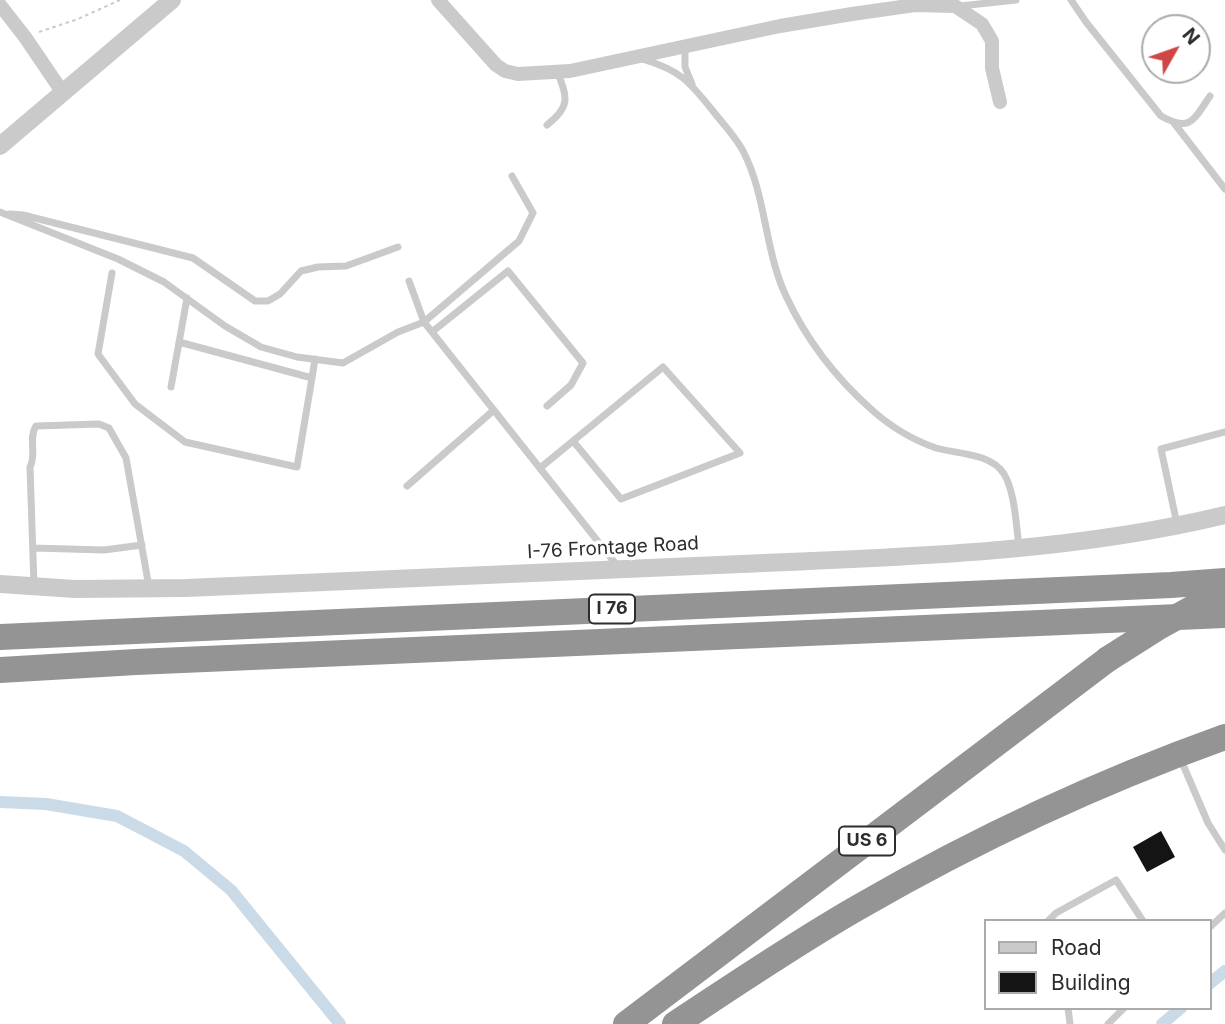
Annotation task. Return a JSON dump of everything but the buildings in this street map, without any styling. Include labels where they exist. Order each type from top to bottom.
[{"type":"highway","name":"I 76","points":[[0,637],[1225,582]]},
{"type":"highway","name":"US 6","points":[[626,1024],[1108,659],[1225,590]]},
{"type":"highway","name":"I 76","points":[[0,670],[1225,615]]},
{"type":"highway","name":"US 6","points":[[675,1024],[775,958],[860,907],[974,846],[1090,791],[1225,737]]},
{"type":"street","points":[[0,146],[172,0]]},
{"type":"street","points":[[439,0],[496,65],[505,71],[518,74],[569,71],[780,26],[852,14],[915,5],[956,6],[982,24],[992,41],[992,68],[1000,102]]},
{"type":"street","points":[[0,5],[62,93]]},
{"type":"street","name":"I-76 Frontage Road","points":[[0,584],[75,589],[186,589],[912,556],[1093,541],[1225,515]]},
{"type":"lane","points":[[956,6],[1016,0]]},
{"type":"lane","points":[[1071,0],[1161,116],[1173,123],[1185,125],[1193,120],[1210,96]]},
{"type":"lane","points":[[685,47],[685,67],[692,84],[744,152],[785,295],[806,333],[845,385],[893,426],[936,447],[989,461],[1003,471],[1010,486],[1019,547]]},
{"type":"lane","points":[[637,57],[662,65],[692,84]]},
{"type":"lane","points":[[547,125],[563,110],[566,96],[558,72]]},
{"type":"lane","points":[[1173,123],[1225,189]]},
{"type":"lane","points":[[1,213],[118,259],[164,282],[261,348],[297,357],[343,363],[398,332],[424,322],[519,241],[533,213],[512,176]]},
{"type":"lane","points":[[1,213],[23,215],[193,258],[255,300],[268,301],[280,294],[300,271],[346,266],[398,247]]},
{"type":"lane","points":[[432,332],[508,271],[583,363],[571,385],[547,406]]},
{"type":"lane","points":[[112,273],[98,354],[135,404],[185,442],[297,467],[315,359]]},
{"type":"lane","points":[[409,281],[424,322],[621,569]]},
{"type":"lane","points":[[170,387],[187,298]]},
{"type":"lane","points":[[179,342],[312,378]]},
{"type":"lane","points":[[540,468],[663,367],[740,453],[621,499],[573,441]]},
{"type":"lane","points":[[407,486],[494,410]]},
{"type":"lane","points":[[34,586],[30,467],[34,460],[33,431],[36,426],[99,424],[108,428],[126,458],[149,589]]},
{"type":"lane","points":[[1177,526],[1161,449],[1225,432]]},
{"type":"lane","points":[[33,548],[104,550],[142,545]]},
{"type":"lane","points":[[1178,755],[1208,823],[1225,850]]},
{"type":"lane","points":[[1050,919],[1056,913],[1116,880],[1142,919]]},
{"type":"lane","points":[[1211,926],[1225,913]]},
{"type":"lane","points":[[1108,1024],[1122,1010]]},
{"type":"path","points":[[25,37],[78,19],[121,0]]},
{"type":"waterway","points":[[0,802],[46,804],[117,816],[184,851],[231,890],[340,1024]]},
{"type":"waterway","points":[[1211,982],[1225,971]]},
{"type":"waterway","points":[[1162,1024],[1179,1010]]}]
